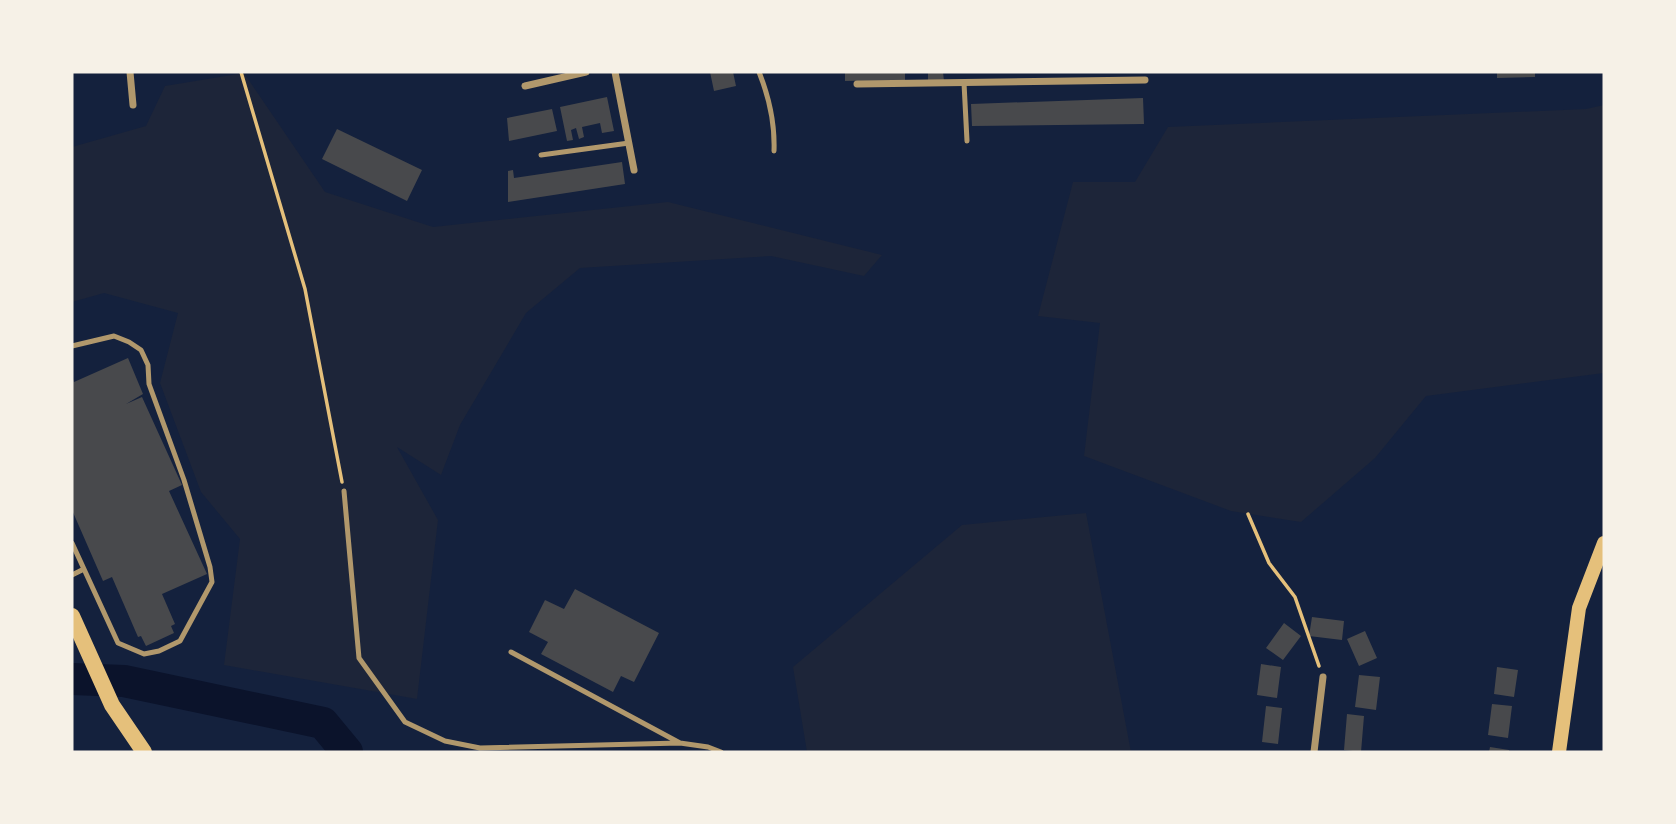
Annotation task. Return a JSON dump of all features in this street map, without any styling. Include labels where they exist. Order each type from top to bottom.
[{"type":"main road","points":[[1559,752],[1579,608],[1604,543]]},
{"type":"main road","points":[[72,616],[112,705],[144,752]]},
{"type":"street","points":[[130,72],[133,105]]},
{"type":"street","points":[[525,86],[586,72]]},
{"type":"street","points":[[615,72],[635,170]]},
{"type":"street","points":[[959,72],[961,83]]},
{"type":"street","points":[[857,84],[1145,80]]},
{"type":"street","points":[[1314,752],[1323,677]]},
{"type":"lane","points":[[759,72],[775,131],[774,151]]},
{"type":"lane","points":[[961,83],[967,141]]},
{"type":"lane","points":[[541,155],[629,143]]},
{"type":"lane","points":[[72,346],[114,336],[141,350],[149,365],[149,384],[184,481],[212,582],[180,641],[159,651],[144,653],[118,643],[72,543]]},
{"type":"lane","points":[[344,491],[359,658],[405,722],[445,741],[480,748],[680,743],[722,752]]},
{"type":"lane","points":[[72,575],[84,569]]},
{"type":"lane","points":[[511,652],[680,743]]},
{"type":"path","points":[[241,72],[305,289],[344,491]]},
{"type":"path","points":[[1248,514],[1269,563],[1295,597],[1323,677]]},
{"type":"shaded area","points":[[244,73],[325,192],[433,227],[668,202],[882,255],[864,276],[771,256],[580,268],[526,313],[460,425],[441,475],[397,447],[438,520],[417,699],[224,665],[240,539],[201,492],[160,383],[178,313],[104,293],[72,302],[72,147],[146,126],[165,86]]},
{"type":"shaded area","points":[[1604,105],[1604,373],[1426,396],[1375,458],[1301,522],[1231,511],[1084,456],[1100,323],[1038,316],[1073,182],[1135,182],[1168,127],[1586,109]]},
{"type":"shaded area","points":[[1086,513],[1131,752],[807,752],[793,667],[962,525]]},
{"type":"building","points":[[710,72],[733,72],[736,86],[714,91]]},
{"type":"building","points":[[845,72],[905,72],[905,80],[845,81]]},
{"type":"building","points":[[928,72],[943,72],[944,81],[928,81]]},
{"type":"building","points":[[1497,72],[1535,72],[1535,77],[1497,78]]},
{"type":"building","points":[[607,97],[614,131],[602,133],[600,123],[582,127],[584,137],[579,139],[576,128],[571,130],[573,140],[567,141],[560,107]]},
{"type":"building","points":[[1143,98],[1144,124],[972,126],[971,104]]},
{"type":"building","points":[[552,109],[557,131],[509,141],[507,118]]},
{"type":"building","points":[[337,129],[422,170],[407,201],[322,159]]},
{"type":"building","points":[[622,162],[625,184],[508,202],[508,171],[513,170],[514,178]]},
{"type":"building","points":[[128,358],[143,394],[126,404],[142,397],[182,485],[169,491],[207,574],[162,594],[175,624],[171,626],[174,633],[146,646],[141,636],[138,637],[112,577],[103,581],[72,510],[72,376],[74,382]]},
{"type":"building","points":[[575,589],[659,633],[634,682],[621,676],[613,692],[541,654],[548,642],[529,632],[545,600],[564,609]]},
{"type":"building","points":[[1312,617],[1344,621],[1342,640],[1309,636]]},
{"type":"building","points":[[1284,623],[1301,636],[1283,660],[1266,648]]},
{"type":"building","points":[[1365,631],[1377,658],[1359,666],[1347,639]]},
{"type":"building","points":[[1261,664],[1281,667],[1277,698],[1257,695]]},
{"type":"building","points":[[1497,667],[1518,670],[1514,697],[1494,694]]},
{"type":"building","points":[[1359,675],[1380,677],[1376,710],[1355,707]]},
{"type":"building","points":[[1492,704],[1512,706],[1508,738],[1488,735]]},
{"type":"building","points":[[1266,706],[1282,708],[1278,744],[1262,742]]},
{"type":"building","points":[[1347,714],[1364,716],[1361,752],[1344,750]]},
{"type":"building","points":[[1490,747],[1509,750],[1509,752],[1489,752]]},
{"type":"waterway","points":[[72,679],[124,681],[323,723],[347,752]]}]
